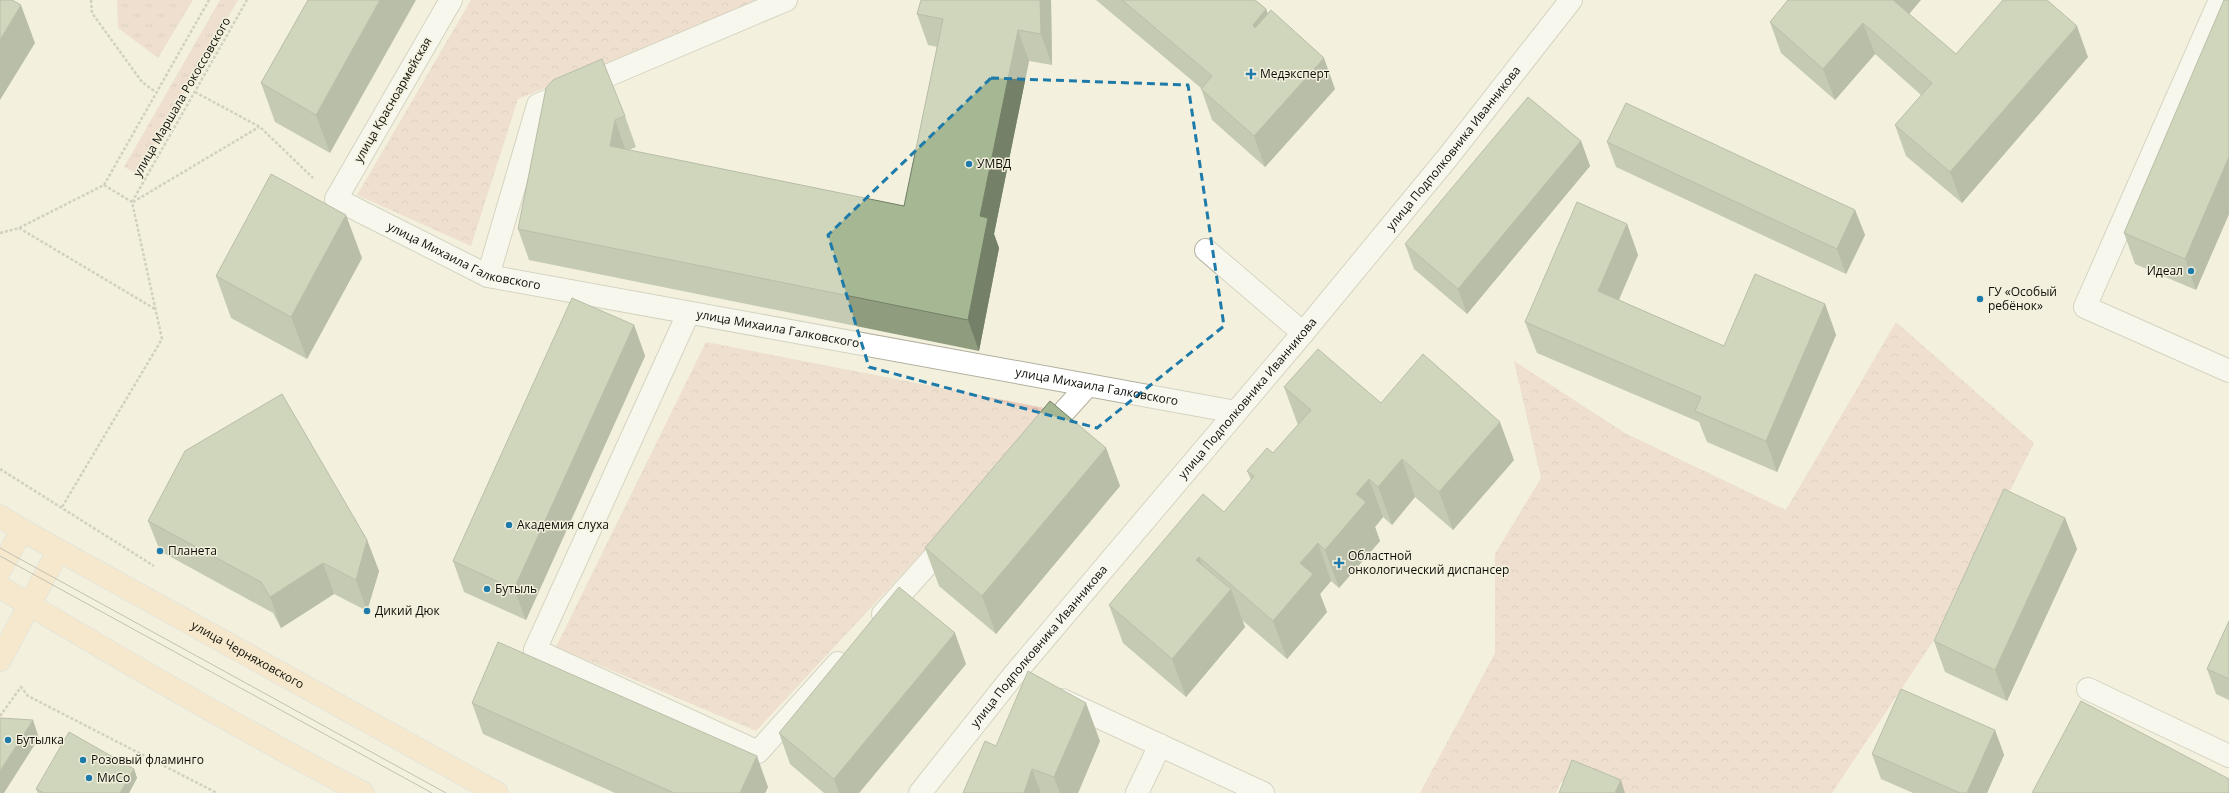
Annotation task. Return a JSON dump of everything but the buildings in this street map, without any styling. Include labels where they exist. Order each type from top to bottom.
[{"type":"main road","name":"улица Черняховского","points":[[0,516],[22,530],[497,793]]},
{"type":"main road","points":[[0,570],[22,530]]},
{"type":"main road","points":[[0,660],[58,550]]},
{"type":"main road","points":[[0,587],[271,744],[363,793]]},
{"type":"street","name":"улица Красноармейская","points":[[336,199],[450,0]]},
{"type":"street","points":[[488,276],[538,105],[786,0]]},
{"type":"street","name":"улица Подполковника Иванникова","points":[[920,793],[1012,677],[1303,333],[1448,156],[1571,0]]},
{"type":"street","points":[[2220,0],[2085,307],[2229,371]]},
{"type":"street","name":"улица Михаила Галковского","points":[[336,199],[488,276],[688,314],[1236,412]]},
{"type":"street","points":[[1206,250],[1303,333]]},
{"type":"street","points":[[688,314],[535,650],[758,752],[854,646]]},
{"type":"street","points":[[1029,450],[1088,385]]},
{"type":"street","points":[[870,628],[966,521]]},
{"type":"street","points":[[1012,677],[1263,793]]},
{"type":"street","points":[[2088,689],[2229,756]]},
{"type":"street","points":[[1137,793],[1160,745]]},
{"type":"path","points":[[91,0],[92,13],[142,82],[157,93]]},
{"type":"path","name":"улица Маршала Рокоссовского","points":[[104,185],[209,0]]},
{"type":"path","name":"улица Маршала Рокоссовского","points":[[132,202],[247,0]]},
{"type":"path","points":[[195,92],[260,127],[336,199]]},
{"type":"path","points":[[132,202],[260,127]]},
{"type":"path","points":[[0,233],[19,228],[104,185],[132,202],[162,340],[62,507]]},
{"type":"path","points":[[19,228],[156,310]]},
{"type":"path","points":[[0,469],[155,567]]},
{"type":"path","points":[[0,716],[21,687],[28,696],[217,793]]},
{"type":"highlighted area","points":[[991,78],[1188,85],[1224,326],[1097,428],[869,367],[828,235]]},
{"type":"green space","points":[[117,0],[193,0],[158,58],[118,28]]},
{"type":"green space","points":[[220,0],[238,0],[138,174],[124,167]]},
{"type":"green space","points":[[471,0],[763,0],[518,99],[471,246],[357,195]]},
{"type":"green space","points":[[1896,322],[2034,443],[1936,637],[1832,793],[1594,793],[1561,782],[1556,793],[1420,793],[1495,653],[1495,554],[1541,478],[1514,361],[1625,433],[1786,510]]},
{"type":"green space","points":[[706,342],[1055,410],[756,731],[556,647]]},
{"type":"tram line","points":[[0,548],[446,793]]},
{"type":"tram line","points":[[0,556],[432,793]]},
{"type":"place","name":"Медэксперт","points":[[1251,74]]},
{"type":"place","name":"УМВД","points":[[969,164]]},
{"type":"place","name":"Идеал","points":[[2191,271]]},
{"type":"place","name":"ГУ «Особый ребёнок»","points":[[1980,299]]},
{"type":"place","name":"Академия слуха","points":[[509,525]]},
{"type":"place","name":"Планета","points":[[160,551]]},
{"type":"place","name":"Областной онкологический диспансер","points":[[1339,563]]},
{"type":"place","name":"Бутыль","points":[[487,589]]},
{"type":"place","name":"Дикий Дюк","points":[[367,611]]},
{"type":"place","name":"Бутылка","points":[[8,740]]},
{"type":"place","name":"Розовый фламинго","points":[[83,760]]},
{"type":"place","name":"МиСо","points":[[89,778]]}]
